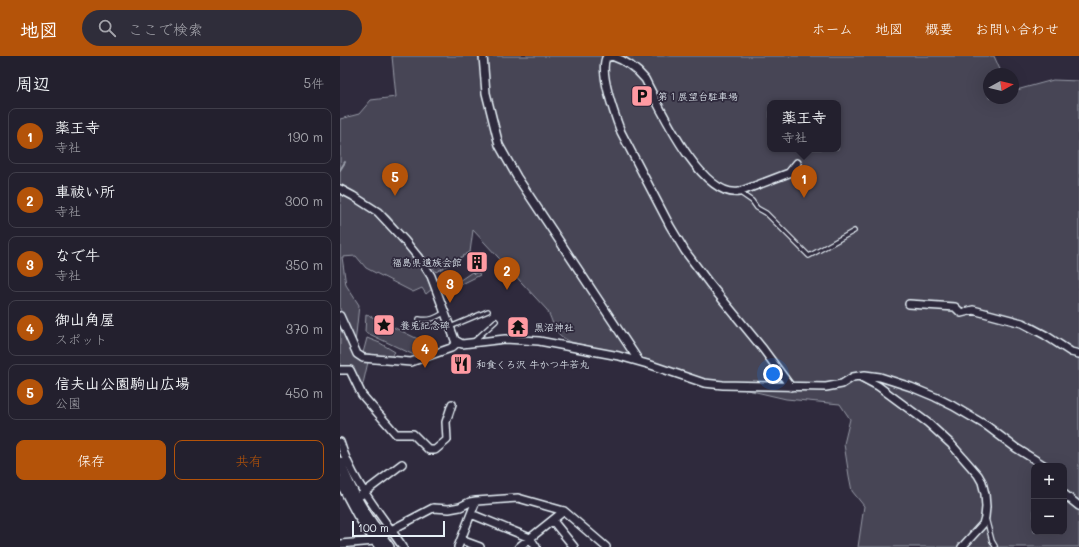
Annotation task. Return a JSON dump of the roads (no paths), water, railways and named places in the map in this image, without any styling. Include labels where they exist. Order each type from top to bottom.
[{"type":"street","points":[[483,56],[486,94],[499,145],[518,177],[639,361]]},
{"type":"street","points":[[791,387],[763,349],[709,283],[670,226],[616,120],[605,76],[604,63],[606,58],[612,56],[621,59],[639,72],[645,79],[684,151],[702,173],[718,188],[733,193],[739,192],[789,173],[797,163]]},
{"type":"street","points":[[340,189],[378,212],[405,241],[429,271],[454,340],[462,344],[505,339],[539,340],[619,356],[639,361],[704,383],[722,385],[826,387],[842,384],[859,376],[871,375],[935,397],[987,426],[1016,448],[1040,463]]},
{"type":"street","points":[[909,304],[946,305],[955,307],[961,313],[973,310],[1022,323],[1045,335],[1071,352],[1079,354]]},
{"type":"street","points":[[340,316],[357,354],[364,358],[411,362],[451,348],[458,342]]},
{"type":"street","points":[[340,370],[350,370],[362,395],[396,434],[413,434],[429,450],[435,450],[447,440],[446,422],[452,404]]},
{"type":"street","points":[[859,376],[878,386],[928,423],[972,467],[982,482],[986,507],[985,518],[983,524],[962,547]]},
{"type":"street","points":[[340,442],[345,459],[365,493],[403,547]]},
{"type":"street","points":[[340,462],[345,476],[379,541]]},
{"type":"street","points":[[356,498],[365,493],[402,464]]},
{"type":"street","points":[[340,481],[343,494],[358,516],[379,541],[389,547]]},
{"type":"street","points":[[1067,496],[1079,506]]},
{"type":"street","points":[[340,544],[379,541],[391,530],[433,508],[449,509],[460,507],[476,501],[518,498],[564,511],[606,547]]},
{"type":"street","points":[[458,547],[476,501]]},
{"type":"street","points":[[519,547],[564,511]]},
{"type":"street","points":[[471,514],[530,538],[536,547]]},
{"type":"street","points":[[553,520],[574,547]]},
{"type":"street","points":[[461,540],[480,547]]},
{"type":"lane","points":[[739,192],[757,208],[766,213],[809,256],[854,231]]},
{"type":"lane","points":[[450,327],[488,311]]},
{"type":"lane","points":[[419,319],[427,321],[436,318],[445,312]]},
{"type":"lane","points":[[472,342],[496,321]]},
{"type":"lane","points":[[985,518],[995,546]]},
{"type":"waterway","points":[[340,170],[345,162]]},
{"type":"place","name":"第１展望台駐車場","points":[[642,96]]},
{"type":"place","name":"信夫山公園駒山広場","points":[[395,196]]},
{"type":"place","name":"薬王寺","points":[[804,198]]},
{"type":"place","name":"福島県遺族会館","points":[[477,262]]},
{"type":"place","name":"車祓い所","points":[[507,290]]},
{"type":"place","name":"なで牛","points":[[450,303]]},
{"type":"place","name":"養兎記念碑","points":[[384,325]]},
{"type":"place","name":"黒沼神社","points":[[518,327]]},
{"type":"place","name":"和食くろ沢 牛かつ牛若丸","points":[[461,364]]},
{"type":"place","name":"御山角屋","points":[[425,368]]}]
